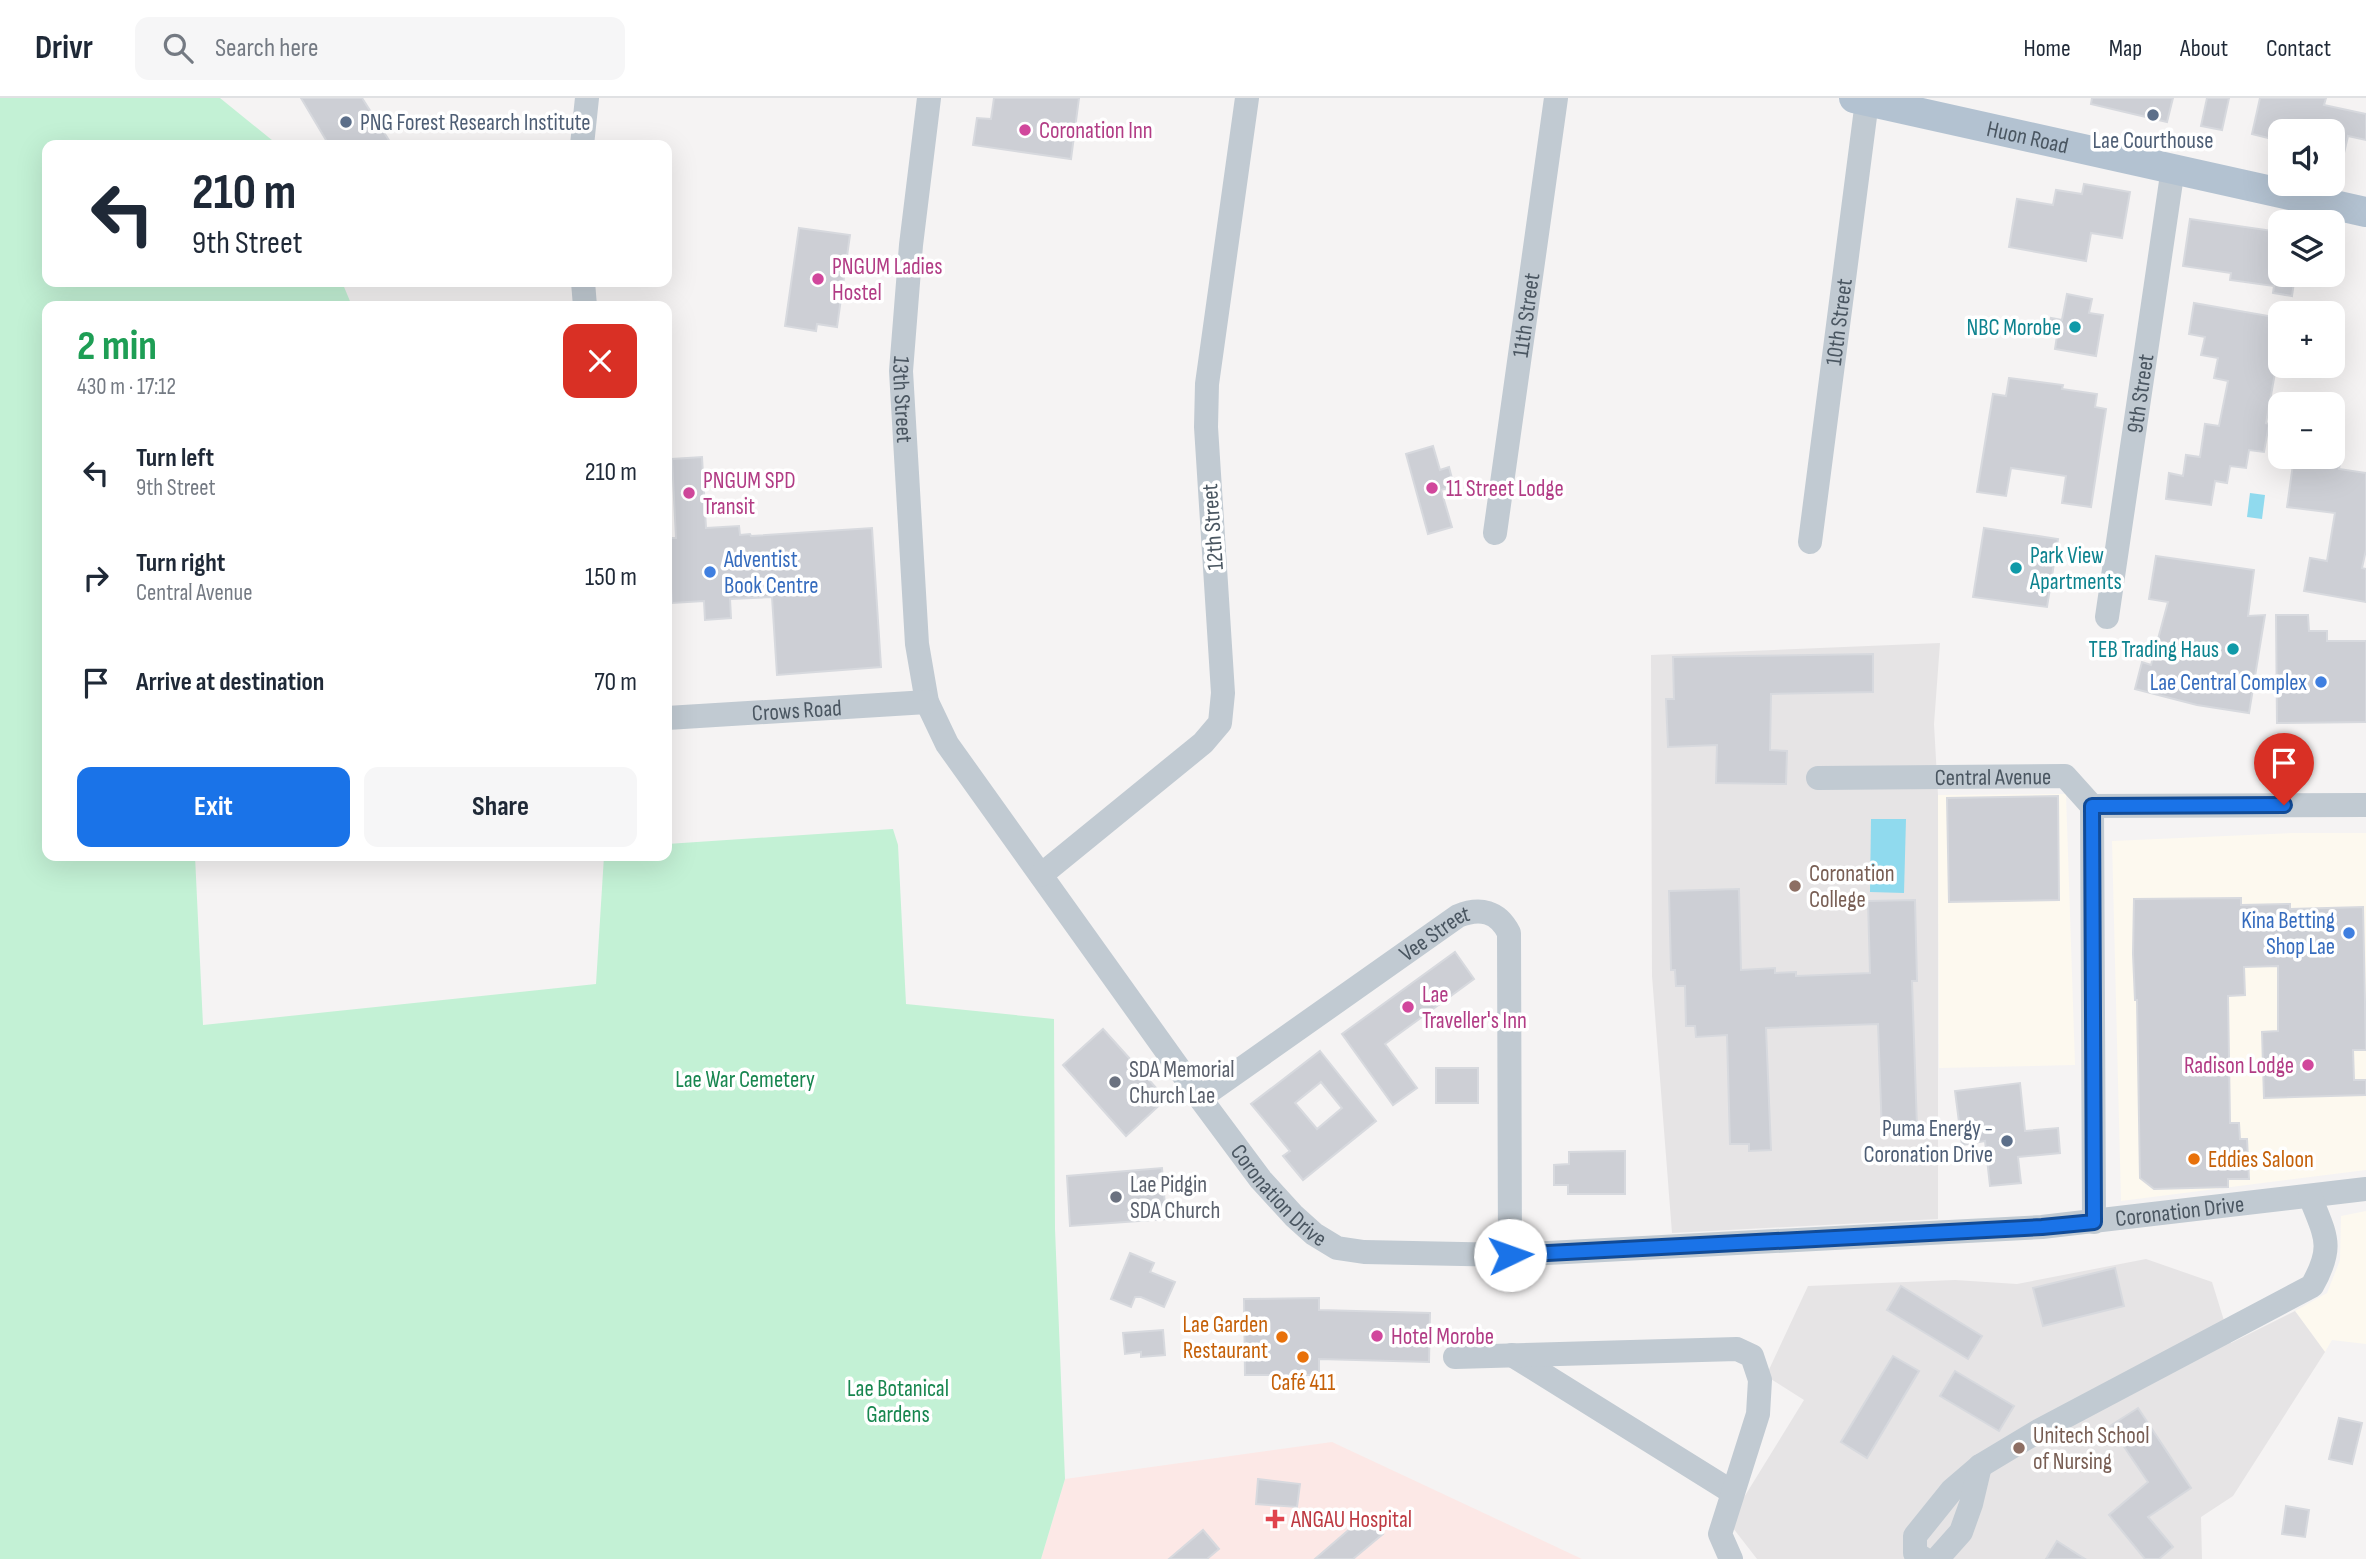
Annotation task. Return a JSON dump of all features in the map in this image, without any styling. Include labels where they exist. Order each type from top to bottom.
[{"type":"main road","name":"Huon Road","points":[[1861,100],[2366,212]]},
{"type":"street","points":[[583,140],[587,98]]},
{"type":"street","name":"13th Street","points":[[927,702],[917,644],[901,371],[911,245],[929,98]]},
{"type":"street","name":"12th Street","points":[[1041,876],[1203,743],[1220,723],[1223,693],[1206,427],[1207,384],[1247,98]]},
{"type":"street","name":"11th Street","points":[[1495,533],[1556,98]]},
{"type":"street","name":"10th Street","points":[[1810,542],[1861,100]]},
{"type":"street","name":"9th Street","points":[[2106,617],[2173,168]]},
{"type":"street","name":"Crows Road","points":[[672,718],[927,702]]},
{"type":"street","name":"Coronation Drive","points":[[927,702],[947,744],[1261,1180],[1314,1234],[1337,1248],[1364,1252],[1510,1255],[2042,1227],[2366,1189]]},
{"type":"street","name":"Central Avenue","points":[[1818,778],[2065,776],[2092,806]]},
{"type":"street","points":[[2094,1222],[2092,806],[2366,804]]},
{"type":"street","name":"Vee Street","points":[[1200,1098],[1458,916],[1471,911],[1489,912],[1499,919],[1509,933],[1510,1255]]},
{"type":"street","points":[[1924,1559],[1914,1553],[1915,1536],[1952,1490],[1980,1466],[2040,1430],[2312,1286],[2324,1264],[2326,1240],[2310,1196]]},
{"type":"street","points":[[1455,1357],[1737,1349],[1752,1356],[1760,1380],[1758,1413],[1720,1535],[1731,1559]]},
{"type":"street","points":[[1512,1355],[1732,1492]]},
{"type":"street","points":[[1937,1559],[1961,1532],[1980,1466]]},
{"type":"shaded area","name":"Coronation College","points":[[1940,643],[1934,724],[1938,795],[1938,1219],[1672,1233],[1652,976],[1651,655]]},
{"type":"shaded area","points":[[2066,794],[2075,1065],[1939,1068],[1938,795]]},
{"type":"shaded area","points":[[2291,833],[2366,833],[2366,1170],[2121,1201],[2112,841]]},
{"type":"shaded area","points":[[2366,1211],[2366,1344],[2332,1340],[2325,1352],[2295,1311],[2327,1293],[2340,1260],[2341,1216]]},
{"type":"shaded area","name":"Unitech School of Nursing","points":[[2146,1259],[2212,1282],[2231,1343],[2295,1311],[2325,1352],[2233,1496],[2201,1517],[2202,1559],[1757,1559],[1733,1528],[1738,1507],[1804,1400],[1766,1376],[1808,1286],[1955,1280],[2017,1284]]},
{"type":"shaded area","name":"ANGAU Hospital","points":[[1332,1442],[1582,1559],[1041,1559],[1065,1479]]},
{"type":"green space","name":"Lae Botanical Gardens","points":[[0,98],[220,98],[272,140],[42,140],[42,287],[344,287],[350,301],[42,301],[42,861],[195,861],[203,1025],[596,984],[604,861],[672,861],[672,844],[893,829],[898,845],[906,1004],[1054,1019],[1055,1229],[1065,1479],[1041,1559],[0,1559]]},
{"type":"water","points":[[2250,493],[2265,495],[2262,519],[2247,517]]},
{"type":"water","points":[[1871,819],[1906,819],[1904,893],[1870,892]]},
{"type":"building","name":"PNG Forest Research Institute","points":[[301,98],[362,98],[389,140],[326,140]]},
{"type":"building","name":"Coronation Inn","points":[[994,98],[1079,98],[1071,159],[973,145],[977,118],[991,119]]},
{"type":"building","name":"Lae Courthouse","points":[[2092,98],[2173,98],[2167,122],[2091,104]]},
{"type":"building","points":[[2207,98],[2229,98],[2222,130],[2201,126]]},
{"type":"building","points":[[2260,98],[2326,98],[2324,105],[2366,114],[2366,140],[2348,136],[2345,149],[2345,119],[2268,119],[2268,138],[2252,134]]},
{"type":"building","points":[[2084,184],[2130,192],[2122,238],[2091,233],[2086,261],[2009,247],[2017,199],[2053,205],[2056,190],[2082,194]]},
{"type":"building","points":[[2190,219],[2268,230],[2268,285],[2230,280],[2231,273],[2183,266]]},
{"type":"building","name":"PNGUM Ladies Hostel","points":[[799,228],[850,235],[837,327],[817,324],[816,331],[785,326]]},
{"type":"building","points":[[2274,287],[2293,287],[2292,296],[2273,293]]},
{"type":"building","name":"NBC Morobe","points":[[2067,294],[2092,299],[2089,313],[2103,315],[2096,356],[2055,349],[2057,336],[2048,335],[2051,318],[2062,320]]},
{"type":"building","points":[[2194,303],[2268,316],[2268,378],[2274,378],[2272,392],[2268,392],[2268,430],[2264,452],[2249,450],[2246,468],[2230,466],[2227,483],[2215,481],[2211,505],[2166,499],[2169,473],[2183,476],[2186,455],[2200,457],[2205,424],[2219,426],[2228,381],[2214,378],[2218,358],[2201,355],[2205,337],[2189,334]]},
{"type":"building","points":[[2009,378],[2063,385],[2062,389],[2097,394],[2095,407],[2106,409],[2091,507],[2062,503],[2066,476],[2011,468],[2006,496],[1977,492],[1993,394],[2006,396]]},
{"type":"building","name":"11 Street Lodge","points":[[1433,446],[1440,470],[1449,467],[1454,486],[1441,490],[1452,527],[1428,534],[1406,454]]},
{"type":"building","points":[[702,457],[706,528],[739,526],[740,535],[751,536],[872,528],[881,667],[777,675],[772,597],[730,599],[731,618],[705,620],[704,601],[672,603],[672,538],[676,538],[672,459]]},
{"type":"building","points":[[2292,469],[2339,469],[2366,473],[2366,550],[2362,568],[2366,569],[2366,602],[2304,591],[2310,558],[2327,561],[2335,513],[2287,507]]},
{"type":"building","name":"Park View Apartments","points":[[1984,528],[2058,539],[2047,607],[1973,597]]},
{"type":"building","points":[[2156,556],[2254,570],[2248,616],[2265,615],[2249,713],[2197,705],[2135,689],[2142,662],[2151,665],[2168,602],[2149,599]]},
{"type":"building","name":"Lae Central Complex","points":[[2276,615],[2308,615],[2309,631],[2327,631],[2327,641],[2366,641],[2366,722],[2277,723]]},
{"type":"building","points":[[1873,654],[1873,692],[1771,694],[1770,750],[1787,751],[1786,784],[1716,783],[1717,745],[1668,747],[1666,699],[1674,699],[1673,657]]},
{"type":"building","points":[[2058,796],[2059,900],[1949,902],[1947,798]]},
{"type":"building","points":[[1739,889],[1741,970],[1775,968],[1775,973],[1796,972],[1796,976],[1870,973],[1868,901],[1915,900],[1917,981],[1912,981],[1917,1127],[1904,1128],[1904,1133],[1882,1134],[1878,1024],[1766,1028],[1771,1150],[1749,1151],[1749,1144],[1730,1144],[1727,1035],[1696,1037],[1695,1026],[1686,1026],[1685,986],[1676,986],[1675,970],[1671,970],[1669,891]]},
{"type":"building","points":[[2241,898],[2241,905],[2290,904],[2290,909],[2363,907],[2366,1050],[2353,1050],[2354,1080],[2366,1080],[2366,1095],[2264,1098],[2262,1032],[2278,1031],[2278,966],[2244,967],[2245,995],[2228,996],[2230,1123],[2239,1123],[2240,1139],[2247,1139],[2249,1179],[2228,1179],[2228,1187],[2154,1189],[2140,1178],[2137,1000],[2133,954],[2134,899]]},
{"type":"building","name":"Lae Traveller's Inn","points":[[1455,952],[1474,979],[1385,1044],[1417,1088],[1393,1105],[1342,1034]]},
{"type":"building","name":"SDA Memorial Church Lae","points":[[1103,1029],[1166,1099],[1126,1136],[1063,1065]]},
{"type":"building","points":[[1320,1051],[1376,1121],[1303,1180],[1283,1156],[1290,1151],[1251,1104]],"holes":[[[1321,1082],[1342,1108],[1317,1129],[1295,1103]]]},
{"type":"building","name":"Lae Traveller's Inn","points":[[1436,1068],[1478,1068],[1478,1103],[1436,1103]]},
{"type":"building","points":[[2020,1083],[2025,1131],[2058,1128],[2060,1153],[2018,1157],[2021,1183],[1990,1186],[1985,1141],[1962,1145],[1955,1091]]},
{"type":"building","points":[[1625,1151],[1625,1194],[1568,1194],[1568,1185],[1554,1185],[1554,1165],[1569,1164],[1569,1152]]},
{"type":"building","name":"Lae Pidgin SDA Church","points":[[1162,1168],[1166,1219],[1070,1226],[1067,1176]]},
{"type":"building","points":[[1130,1253],[1154,1263],[1150,1272],[1175,1282],[1164,1307],[1141,1297],[1135,1297],[1131,1307],[1111,1299]]},
{"type":"building","points":[[2115,1268],[2124,1306],[2043,1326],[2033,1288]]},
{"type":"building","points":[[1901,1286],[1982,1336],[1968,1359],[1887,1310]]},
{"type":"building","points":[[1319,1298],[1319,1310],[1430,1313],[1429,1362],[1319,1359],[1319,1375],[1245,1375],[1244,1299]]},
{"type":"building","points":[[1163,1330],[1165,1355],[1141,1357],[1141,1352],[1125,1354],[1123,1333]]},
{"type":"building","points":[[1893,1356],[1919,1371],[1867,1458],[1841,1442]]},
{"type":"building","points":[[1955,1371],[2014,1406],[1999,1431],[1940,1396]]},
{"type":"building","points":[[2138,1408],[2191,1488],[2148,1517],[2173,1547],[2159,1559],[2145,1559],[2109,1515],[2148,1482],[2110,1426]]},
{"type":"building","points":[[2339,1418],[2362,1423],[2352,1464],[2329,1459]]},
{"type":"building","points":[[1258,1479],[1300,1484],[1297,1507],[1256,1504]]},
{"type":"building","points":[[2286,1506],[2309,1510],[2305,1537],[2282,1534]]},
{"type":"building","points":[[1359,1521],[1366,1530],[1373,1524],[1383,1534],[1353,1559],[1315,1559]]},
{"type":"building","points":[[1203,1530],[1219,1549],[1207,1559],[1169,1559]]},
{"type":"building","points":[[2057,1541],[2085,1559],[2046,1559]]},
{"type":"place","name":"Lae Courthouse","points":[[2153,115]]},
{"type":"place","name":"PNG Forest Research Institute","points":[[346,122]]},
{"type":"place","name":"Coronation Inn","points":[[1025,130]]},
{"type":"place","name":"PNGUM Ladies Hostel","points":[[818,279]]},
{"type":"place","name":"NBC Morobe","points":[[2075,327]]},
{"type":"place","name":"11 Street Lodge","points":[[1432,488]]},
{"type":"place","name":"PNGUM SPD Transit","points":[[689,493]]},
{"type":"place","name":"Park View Apartments","points":[[2016,568]]},
{"type":"place","name":"Adventist Book Centre","points":[[710,572]]},
{"type":"place","name":"TEB Trading Haus","points":[[2233,649]]},
{"type":"place","name":"Lae Central Complex","points":[[2321,682]]},
{"type":"place","name":"Coronation College","points":[[1795,886]]},
{"type":"place","name":"Kina Betting Shop Lae","points":[[2349,933]]},
{"type":"place","name":"Lae Traveller's Inn","points":[[1408,1007]]},
{"type":"place","name":"Radison Lodge","points":[[2308,1065]]},
{"type":"place","name":"SDA Memorial Church Lae","points":[[1115,1082]]},
{"type":"place","name":"Puma Energy - Coronation Drive","points":[[2007,1141]]},
{"type":"place","name":"Eddies Saloon","points":[[2194,1159]]},
{"type":"place","name":"Lae Pidgin SDA Church","points":[[1116,1197]]},
{"type":"place","name":"Hotel Morobe","points":[[1377,1336]]},
{"type":"place","name":"Lae Garden Restaurant","points":[[1282,1337]]},
{"type":"place","name":"Café 411","points":[[1303,1357]]},
{"type":"place","name":"Unitech School of Nursing","points":[[2019,1448]]},
{"type":"place","name":"ANGAU Hospital","points":[[1275,1519]]},
{"type":"route","points":[[1510,1255],[2094,1222],[2092,806],[2284,805]]},
{"type":"park label","name":"Lae War Cemetery","points":[[745,1079]]}]
